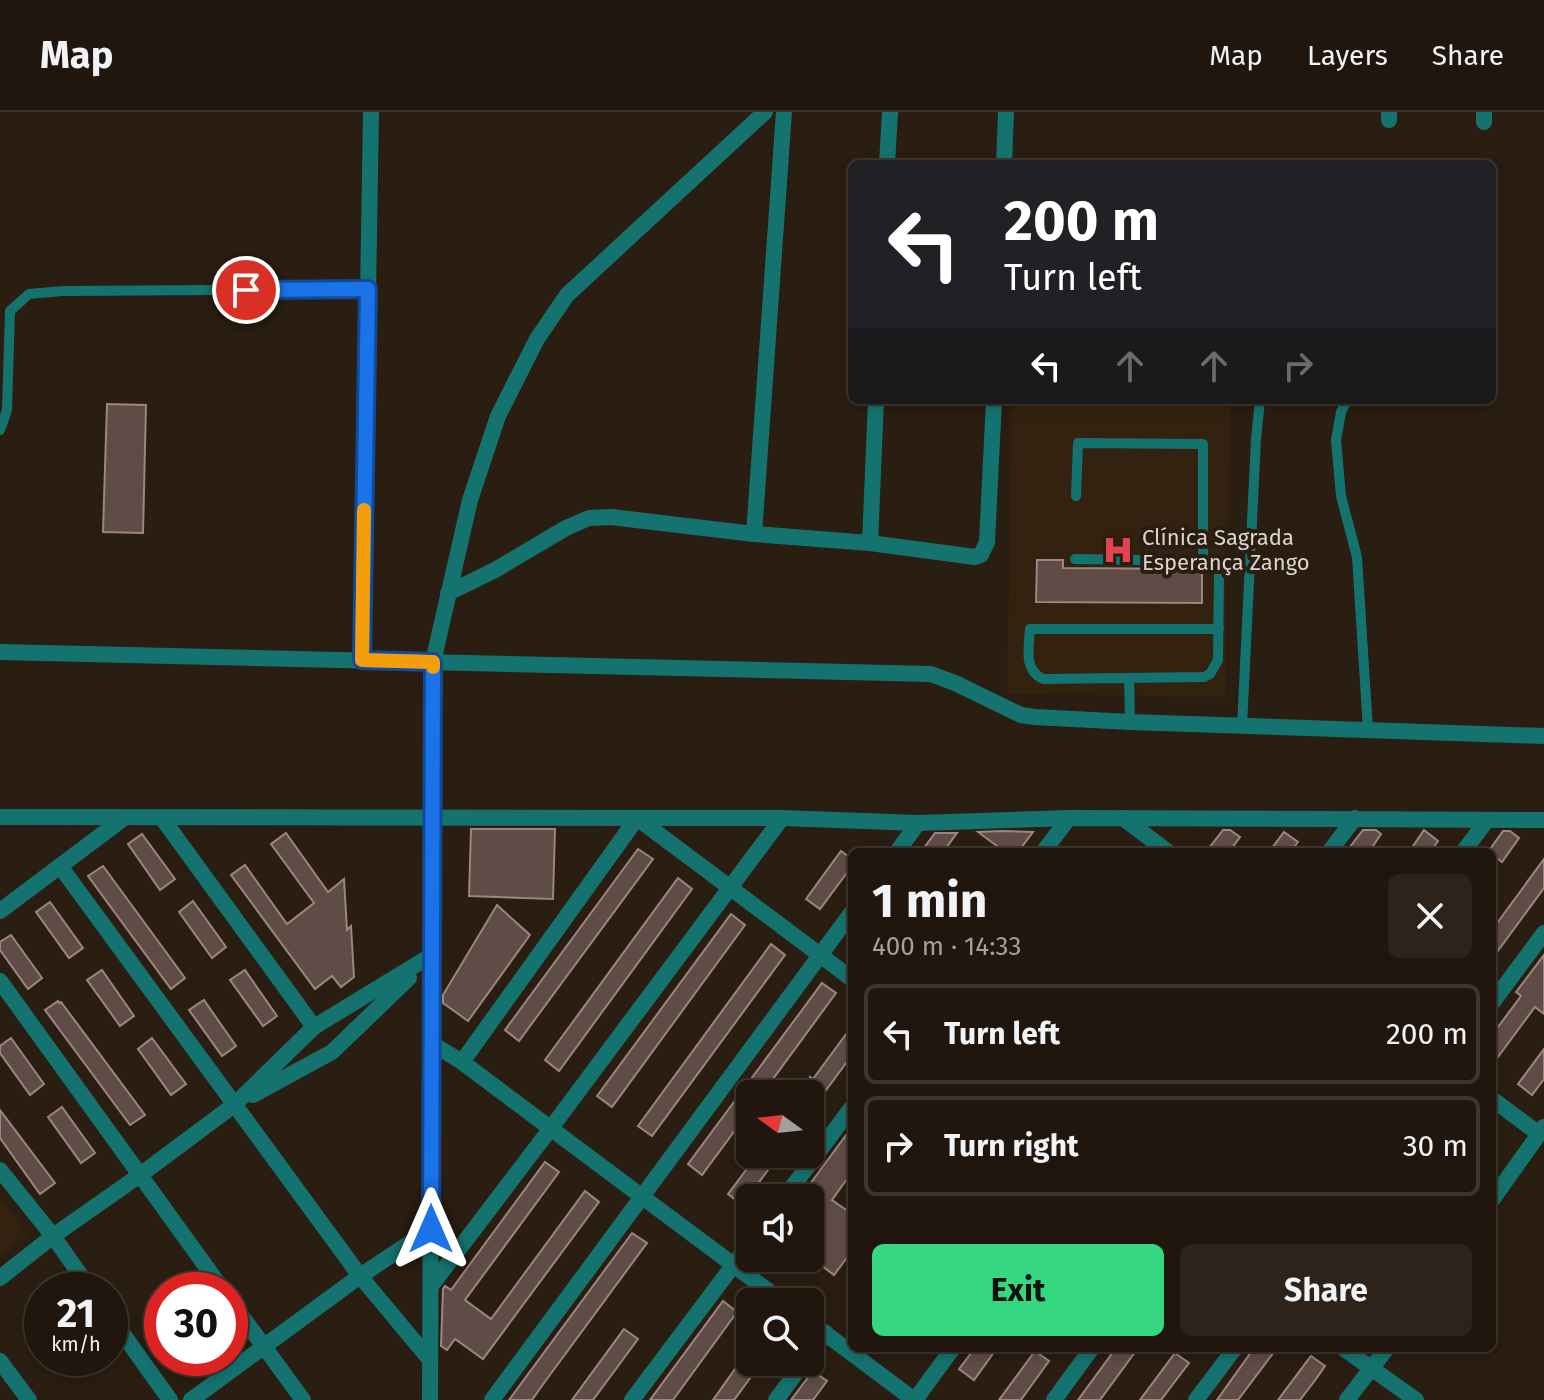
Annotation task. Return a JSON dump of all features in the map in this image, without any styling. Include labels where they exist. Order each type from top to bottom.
[{"type":"street","points":[[362,660],[371,112]]},
{"type":"street","points":[[430,1400],[433,662],[470,500],[498,416],[537,339],[567,295],[765,112]]},
{"type":"street","points":[[754,534],[784,112]]},
{"type":"street","points":[[887,160],[890,112]]},
{"type":"street","points":[[1004,160],[1006,112]]},
{"type":"street","points":[[870,543],[876,404]]},
{"type":"street","points":[[448,593],[589,518],[611,517],[754,534],[870,543],[975,557],[981,555],[987,542],[994,404]]},
{"type":"street","points":[[0,652],[931,674],[1021,715],[1035,717],[1544,736]]},
{"type":"street","points":[[0,817],[782,818],[918,823],[1069,818],[1544,820]]},
{"type":"street","points":[[0,911],[124,818]]},
{"type":"street","points":[[162,818],[314,1027]]},
{"type":"street","points":[[637,818],[848,976]]},
{"type":"street","points":[[462,1062],[637,818]]},
{"type":"street","points":[[431,1286],[782,818]]},
{"type":"street","points":[[1046,848],[1069,818]]},
{"type":"street","points":[[1123,818],[1163,848]]},
{"type":"street","points":[[1332,848],[1355,818]]},
{"type":"street","points":[[1466,848],[1487,820]]},
{"type":"street","points":[[900,848],[918,823]]},
{"type":"street","points":[[60,866],[360,1276],[430,1360]]},
{"type":"street","points":[[492,1400],[848,918]]},
{"type":"street","points":[[1496,998],[1544,933]]},
{"type":"street","points":[[0,1278],[234,1105],[314,1027],[432,955]]},
{"type":"street","points":[[234,1105],[332,1052],[432,955]]},
{"type":"street","points":[[0,981],[210,1272]]},
{"type":"street","points":[[431,1043],[462,1062],[764,1288]]},
{"type":"street","points":[[1496,1102],[1541,1131],[1496,1194]]},
{"type":"street","points":[[794,1184],[848,1112]]},
{"type":"street","points":[[0,1170],[78,1272]]},
{"type":"street","points":[[191,1400],[360,1276],[431,1229]]},
{"type":"street","points":[[632,1400],[736,1261]]},
{"type":"street","points":[[248,1324],[303,1400]]},
{"type":"street","points":[[824,1336],[826,1333],[848,1350]]},
{"type":"street","points":[[128,1341],[170,1400]]},
{"type":"street","points":[[851,1352],[914,1400],[950,1352]]},
{"type":"street","points":[[1054,1400],[1089,1352]]},
{"type":"street","points":[[1196,1400],[1232,1352]]},
{"type":"street","points":[[1349,1352],[1416,1400]]},
{"type":"street","points":[[1347,1400],[1384,1352]]},
{"type":"street","points":[[0,1361],[29,1400]]},
{"type":"street","points":[[776,1400],[794,1376]]},
{"type":"lane","points":[[0,430],[7,410],[10,311],[29,294],[63,291],[368,289]]},
{"type":"lane","points":[[1242,726],[1260,404]]},
{"type":"lane","points":[[1345,404],[1336,440],[1341,496],[1357,557],[1368,730]]},
{"type":"lane","points":[[1076,496],[1078,443],[1203,444],[1203,561]]},
{"type":"lane","points":[[1075,559],[1203,561],[1219,572],[1219,629],[1218,660],[1210,674],[1204,677],[1043,679],[1036,676],[1028,662],[1030,629],[1219,629]]},
{"type":"lane","points":[[1129,678],[1130,722]]},
{"type":"shaded area","name":"Clínica Sagrada Esperança Zango","points":[[1012,404],[1230,406],[1225,697],[1007,694]]},
{"type":"shaded area","points":[[0,1197],[28,1234],[0,1256]]},
{"type":"building","points":[[107,404],[146,405],[143,533],[103,532]]},
{"type":"building","points":[[1037,560],[1063,560],[1063,568],[1200,569],[1202,603],[1036,602]]},
{"type":"building","points":[[471,829],[555,829],[553,899],[469,896]]},
{"type":"building","points":[[1223,830],[1230,830],[1240,837],[1232,848],[1209,848]]},
{"type":"building","points":[[1363,830],[1376,830],[1381,834],[1372,848],[1349,848]]},
{"type":"building","points":[[1424,830],[1438,841],[1433,848],[1412,848]]},
{"type":"building","points":[[1503,831],[1510,831],[1519,838],[1502,862],[1496,858],[1496,848],[1491,848]]},
{"type":"building","points":[[978,832],[1033,832],[1021,848],[1000,848]]},
{"type":"building","points":[[1284,832],[1298,842],[1293,848],[1272,848]]},
{"type":"building","points":[[286,833],[328,892],[344,879],[354,977],[341,987],[332,976],[315,989],[231,875],[245,865],[287,924],[314,903],[271,844]]},
{"type":"building","points":[[935,833],[957,833],[946,848],[924,848]]},
{"type":"building","points":[[142,834],[175,879],[160,890],[128,844]]},
{"type":"building","points":[[638,849],[653,859],[519,1041],[505,1030]]},
{"type":"building","points":[[841,851],[848,856],[848,871],[820,909],[806,899]]},
{"type":"building","points":[[1544,859],[1544,888],[1496,954],[1496,925]]},
{"type":"building","points":[[103,866],[185,978],[171,989],[88,876]]},
{"type":"building","points":[[678,878],[692,889],[559,1071],[545,1060]]},
{"type":"building","points":[[193,901],[226,947],[212,958],[179,912]]},
{"type":"building","points":[[50,902],[83,948],[69,958],[36,912]]},
{"type":"building","points":[[497,905],[530,935],[468,1021],[443,1003],[443,995]]},
{"type":"building","points":[[731,914],[745,925],[612,1107],[597,1096]]},
{"type":"building","points":[[11,935],[42,978],[28,989],[0,950],[0,942]]},
{"type":"building","points":[[771,944],[785,955],[652,1136],[638,1126]]},
{"type":"building","points":[[1544,955],[1544,1014],[1535,1007],[1496,1060],[1496,1030],[1521,996],[1516,992]]},
{"type":"building","points":[[102,970],[134,1016],[120,1026],[87,980]]},
{"type":"building","points":[[245,970],[277,1016],[263,1026],[230,980]]},
{"type":"building","points":[[822,983],[836,993],[772,1080],[750,1080]]},
{"type":"building","points":[[204,1000],[236,1046],[222,1056],[189,1010]]},
{"type":"building","points":[[58,1001],[145,1115],[130,1125],[45,1010]]},
{"type":"building","points":[[848,1031],[848,1060],[824,1093],[824,1080],[810,1080],[810,1077],[813,1079]]},
{"type":"building","points":[[11,1038],[44,1084],[30,1095],[0,1053],[0,1046]]},
{"type":"building","points":[[152,1038],[186,1084],[171,1095],[138,1049]]},
{"type":"building","points":[[1544,1049],[1544,1079],[1532,1095],[1518,1084]]},
{"type":"building","points":[[736,1099],[736,1129],[702,1175],[688,1164]]},
{"type":"building","points":[[62,1107],[95,1153],[81,1163],[48,1117]]},
{"type":"building","points":[[0,1110],[55,1183],[40,1194],[0,1138]]},
{"type":"building","points":[[848,1132],[848,1178],[832,1200],[848,1211],[848,1256],[834,1275],[824,1268],[824,1184],[810,1184]]},
{"type":"building","points":[[545,1162],[559,1172],[465,1300],[491,1319],[585,1191],[599,1202],[483,1359],[455,1339],[447,1350],[441,1346],[443,1289],[445,1286],[451,1290]]},
{"type":"building","points":[[748,1168],[770,1168],[758,1184],[736,1184],[736,1200],[728,1194]]},
{"type":"building","points":[[632,1233],[647,1243],[532,1400],[509,1400]]},
{"type":"building","points":[[723,1301],[736,1311],[673,1400],[650,1400]]},
{"type":"building","points":[[624,1329],[638,1339],[593,1400],[572,1400]]},
{"type":"building","points":[[972,1352],[994,1352],[974,1380],[959,1369]]},
{"type":"building","points":[[1034,1352],[1049,1361],[1021,1400],[999,1400]]},
{"type":"building","points":[[1113,1352],[1135,1352],[1100,1400],[1078,1400]]},
{"type":"building","points":[[1251,1352],[1274,1352],[1238,1400],[1217,1400]]},
{"type":"building","points":[[1175,1353],[1189,1363],[1161,1400],[1140,1400]]},
{"type":"building","points":[[1311,1356],[1325,1366],[1316,1379],[1300,1400],[1278,1400]]},
{"type":"building","points":[[736,1368],[736,1376],[752,1376],[734,1400],[713,1400]]},
{"type":"building","points":[[809,1376],[820,1376],[827,1381],[813,1400],[791,1400]]},
{"type":"slow traffic","points":[[364,510],[362,660],[433,662],[433,667]]},
{"type":"place","name":"Clínica Sagrada Esperança Zango","points":[[1118,550]]},
{"type":"route","points":[[246,290],[368,289],[362,660],[433,662],[431,1229]]}]
